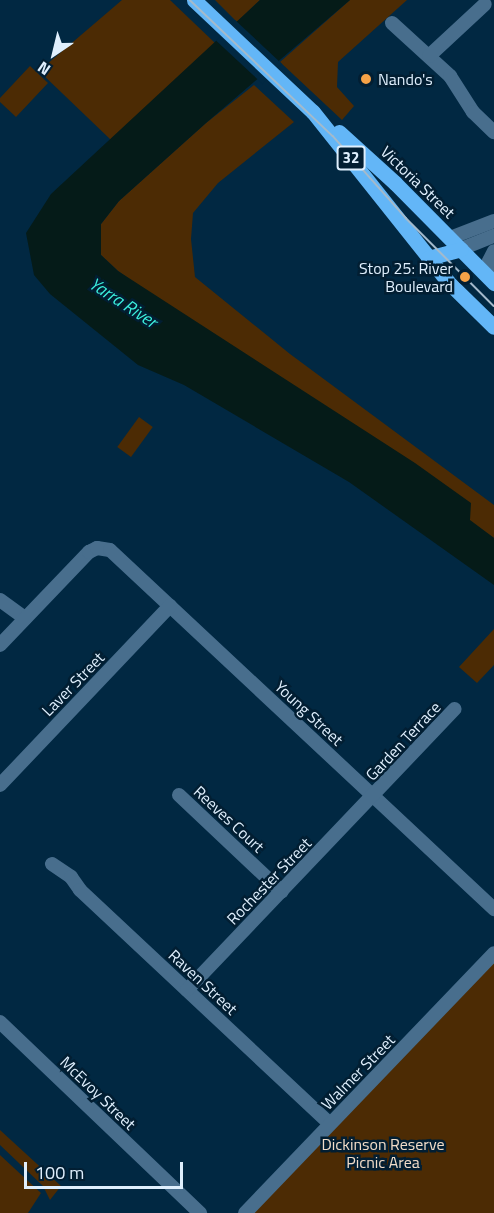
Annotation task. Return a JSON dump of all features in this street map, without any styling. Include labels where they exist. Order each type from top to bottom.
[{"type":"main road","name":"Victoria Street","points":[[194,0],[313,112],[356,147],[491,280]]},
{"type":"main road","name":"Victoria Street","points":[[313,112],[424,253],[458,292],[494,327]]},
{"type":"main road","points":[[424,253],[456,243]]},
{"type":"street","points":[[429,56],[487,3]]},
{"type":"street","points":[[392,23],[453,80],[473,112],[494,132]]},
{"type":"street","points":[[456,243],[494,221]]},
{"type":"street","points":[[456,243],[494,236]]},
{"type":"street","points":[[491,280],[489,261],[494,251]]},
{"type":"street","name":"Young Street","points":[[21,623],[84,557],[98,548],[112,551],[494,909]]},
{"type":"street","points":[[0,600],[21,623]]},
{"type":"street","points":[[0,606],[21,623]]},
{"type":"street","name":"Laver Street","points":[[0,785],[170,606]]},
{"type":"street","points":[[0,645],[21,623]]},
{"type":"street","name":"Garden Terrace","points":[[374,796],[455,709]]},
{"type":"street","name":"Reeves Court","points":[[179,795],[282,892]]},
{"type":"street","name":"Rochester Street","points":[[187,990],[374,796]]},
{"type":"street","name":"Raven Street","points":[[52,864],[71,877],[80,890],[330,1124]]},
{"type":"street","name":"Walmer Street","points":[[245,1213],[494,953]]},
{"type":"street","name":"McEvoy Street","points":[[0,1022],[200,1213]]},
{"type":"green space","points":[[122,0],[170,0],[215,43],[111,140],[39,71]]},
{"type":"green space","points":[[215,0],[260,0],[237,22]]},
{"type":"green space","points":[[350,0],[407,0],[338,62],[337,87],[354,106],[342,120],[280,62]]},
{"type":"green space","points":[[30,66],[48,83],[16,117],[0,102],[0,98]]},
{"type":"green space","points":[[254,85],[294,122],[218,183],[193,213],[191,239],[195,277],[290,354],[494,505],[494,538],[118,271],[101,255],[101,224],[119,201],[206,123]]},
{"type":"green space","points":[[139,417],[153,427],[131,457],[117,447]]},
{"type":"green space","points":[[494,629],[494,665],[477,683],[459,667]]},
{"type":"green space","name":"Dickinson Reserve Picnic Area","points":[[494,953],[494,1213],[245,1213]]},
{"type":"green space","points":[[0,1130],[61,1186],[50,1200],[43,1186],[0,1145]]},
{"type":"green space","points":[[0,1155],[41,1193],[28,1213],[0,1213]]},
{"type":"water","name":"Yarra River","points":[[260,0],[350,0],[119,201],[101,224],[101,255],[118,271],[415,463],[471,503],[470,520],[494,538],[494,585],[349,482],[184,385],[138,365],[50,294],[34,275],[26,233],[51,194]]},
{"type":"pier","points":[[235,20],[282,64],[263,84],[216,40]]},
{"type":"tram line","points":[[190,0],[333,136],[406,218],[494,306]]},
{"type":"place","name":"Nando's","points":[[366,79]]},
{"type":"place","name":"Stop 25: River Boulevard","points":[[465,277]]}]
